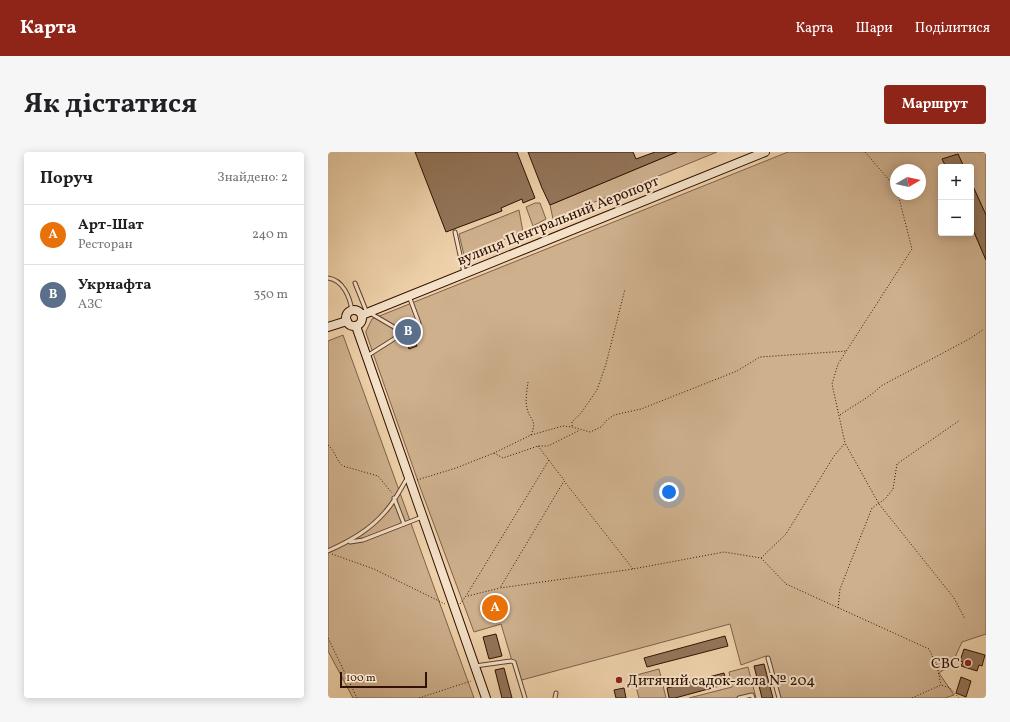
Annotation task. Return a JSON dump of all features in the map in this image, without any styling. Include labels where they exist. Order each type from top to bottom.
[{"type":"main road","name":"вулиця Центральний Аеропорт","points":[[366,314],[753,154],[765,152]]},
{"type":"main road","points":[[352,311],[358,311],[366,314],[361,323],[356,326],[350,325],[347,321],[347,315],[352,311]]},
{"type":"main road","points":[[328,327],[347,321]]},
{"type":"main road","points":[[356,326],[486,698]]},
{"type":"lane","points":[[455,232],[457,234],[465,273]]},
{"type":"lane","points":[[328,278],[335,280],[348,295],[352,311]]},
{"type":"lane","points":[[355,283],[366,314],[401,330],[397,337],[367,356]]},
{"type":"lane","points":[[409,296],[419,323],[410,326]]},
{"type":"lane","points":[[328,552],[367,530],[387,510],[394,498],[410,479]]},
{"type":"lane","points":[[394,498],[404,524]]},
{"type":"lane","points":[[348,542],[363,540],[423,517]]},
{"type":"lane","points":[[768,658],[779,698]]},
{"type":"lane","points":[[475,666],[511,660],[514,662],[525,698]]},
{"type":"lane","points":[[555,698],[556,693]]},
{"type":"lane","points":[[739,698],[752,695],[753,698]]},
{"type":"path","points":[[865,152],[890,181]]},
{"type":"path","points":[[900,200],[912,249],[838,364],[832,384],[845,443],[879,504],[954,598],[965,619]]},
{"type":"path","points":[[572,427],[572,422],[581,413],[596,390],[606,364],[625,289]]},
{"type":"path","points":[[839,415],[872,395],[881,386],[971,338],[984,329]]},
{"type":"path","points":[[410,479],[456,468],[494,453],[531,435],[562,426],[590,432],[601,427],[614,415],[641,409],[737,371],[760,357],[847,351]]},
{"type":"path","points":[[528,382],[526,408],[532,419],[534,427],[531,435]]},
{"type":"path","points":[[838,608],[840,589],[872,508],[879,504],[893,489],[897,464],[960,420]]},
{"type":"path","points":[[494,453],[504,458],[538,446],[548,446],[581,429]]},
{"type":"path","points":[[761,558],[786,534],[834,456],[845,443]]},
{"type":"path","points":[[328,445],[334,450],[339,462],[343,466],[378,476],[391,490],[394,498]]},
{"type":"path","points":[[538,446],[633,569]]},
{"type":"path","points":[[456,609],[466,596],[549,460]]},
{"type":"path","points":[[500,588],[564,481]]},
{"type":"path","points":[[328,552],[374,569],[445,604]]},
{"type":"path","points":[[466,596],[500,588],[633,569],[724,552],[761,558],[786,584],[929,649],[937,666],[941,685]]},
{"type":"path","points":[[328,638],[357,698]]},
{"type":"path","points":[[419,698],[471,681]]},
{"type":"path","points":[[912,698],[941,685],[950,688],[959,698]]},
{"type":"shaded area","points":[[677,152],[717,152],[553,219],[550,205]]},
{"type":"shaded area","points":[[788,152],[986,152],[986,215],[974,189],[974,164],[963,164],[958,154],[943,159],[945,164],[938,164],[938,236],[974,236],[974,232],[986,260],[986,634],[962,642],[952,664],[939,673],[954,695],[945,698],[780,698],[766,656],[741,665],[730,624],[518,681],[501,624],[474,632],[420,487],[366,331],[372,319]]},
{"type":"shaded area","points":[[535,203],[540,203],[546,219],[533,226],[526,207]]},
{"type":"shaded area","points":[[519,210],[523,232],[464,255],[459,234]]},
{"type":"shaded area","points":[[343,335],[474,698],[353,698],[328,651],[328,341]]},
{"type":"shaded area","points":[[748,667],[756,698],[689,698],[732,687],[729,672]]},
{"type":"shaded area","points":[[659,669],[666,698],[639,698],[633,676]]},
{"type":"building","points":[[415,152],[517,152],[535,198],[523,203],[522,199],[501,208],[502,211],[446,232]]},
{"type":"building","points":[[528,152],[633,152],[636,159],[655,152],[677,152],[550,205]]},
{"type":"building","points":[[958,154],[963,164],[944,164],[942,159]]},
{"type":"building","points":[[974,189],[986,215],[986,260],[974,232]]},
{"type":"building","points":[[408,321],[409,323],[407,327],[411,329],[417,346],[409,349],[403,332],[405,328],[401,326],[400,323]]},
{"type":"building","points":[[497,599],[500,616],[493,617],[490,600]]},
{"type":"building","points":[[496,634],[502,656],[489,659],[483,637]]},
{"type":"building","points":[[725,636],[728,646],[647,667],[644,658]]},
{"type":"building","points":[[964,649],[985,655],[982,666],[979,665],[977,671],[961,666],[963,662],[960,661]]},
{"type":"building","points":[[764,664],[773,698],[762,698],[754,666]]},
{"type":"building","points":[[504,668],[512,698],[502,698],[495,670]]},
{"type":"building","points":[[724,673],[727,684],[675,698],[669,698],[667,688]]},
{"type":"building","points":[[961,677],[971,681],[966,697],[956,693]]},
{"type":"building","points":[[624,688],[626,698],[616,698],[614,690]]},
{"type":"place","name":"Укрнафта","points":[[408,332]]},
{"type":"place","name":"Арт-Шат","points":[[495,608]]},
{"type":"place","name":"СВС","points":[[968,663]]},
{"type":"place","name":"Дитячий садок-ясла № 204","points":[[619,680]]}]
